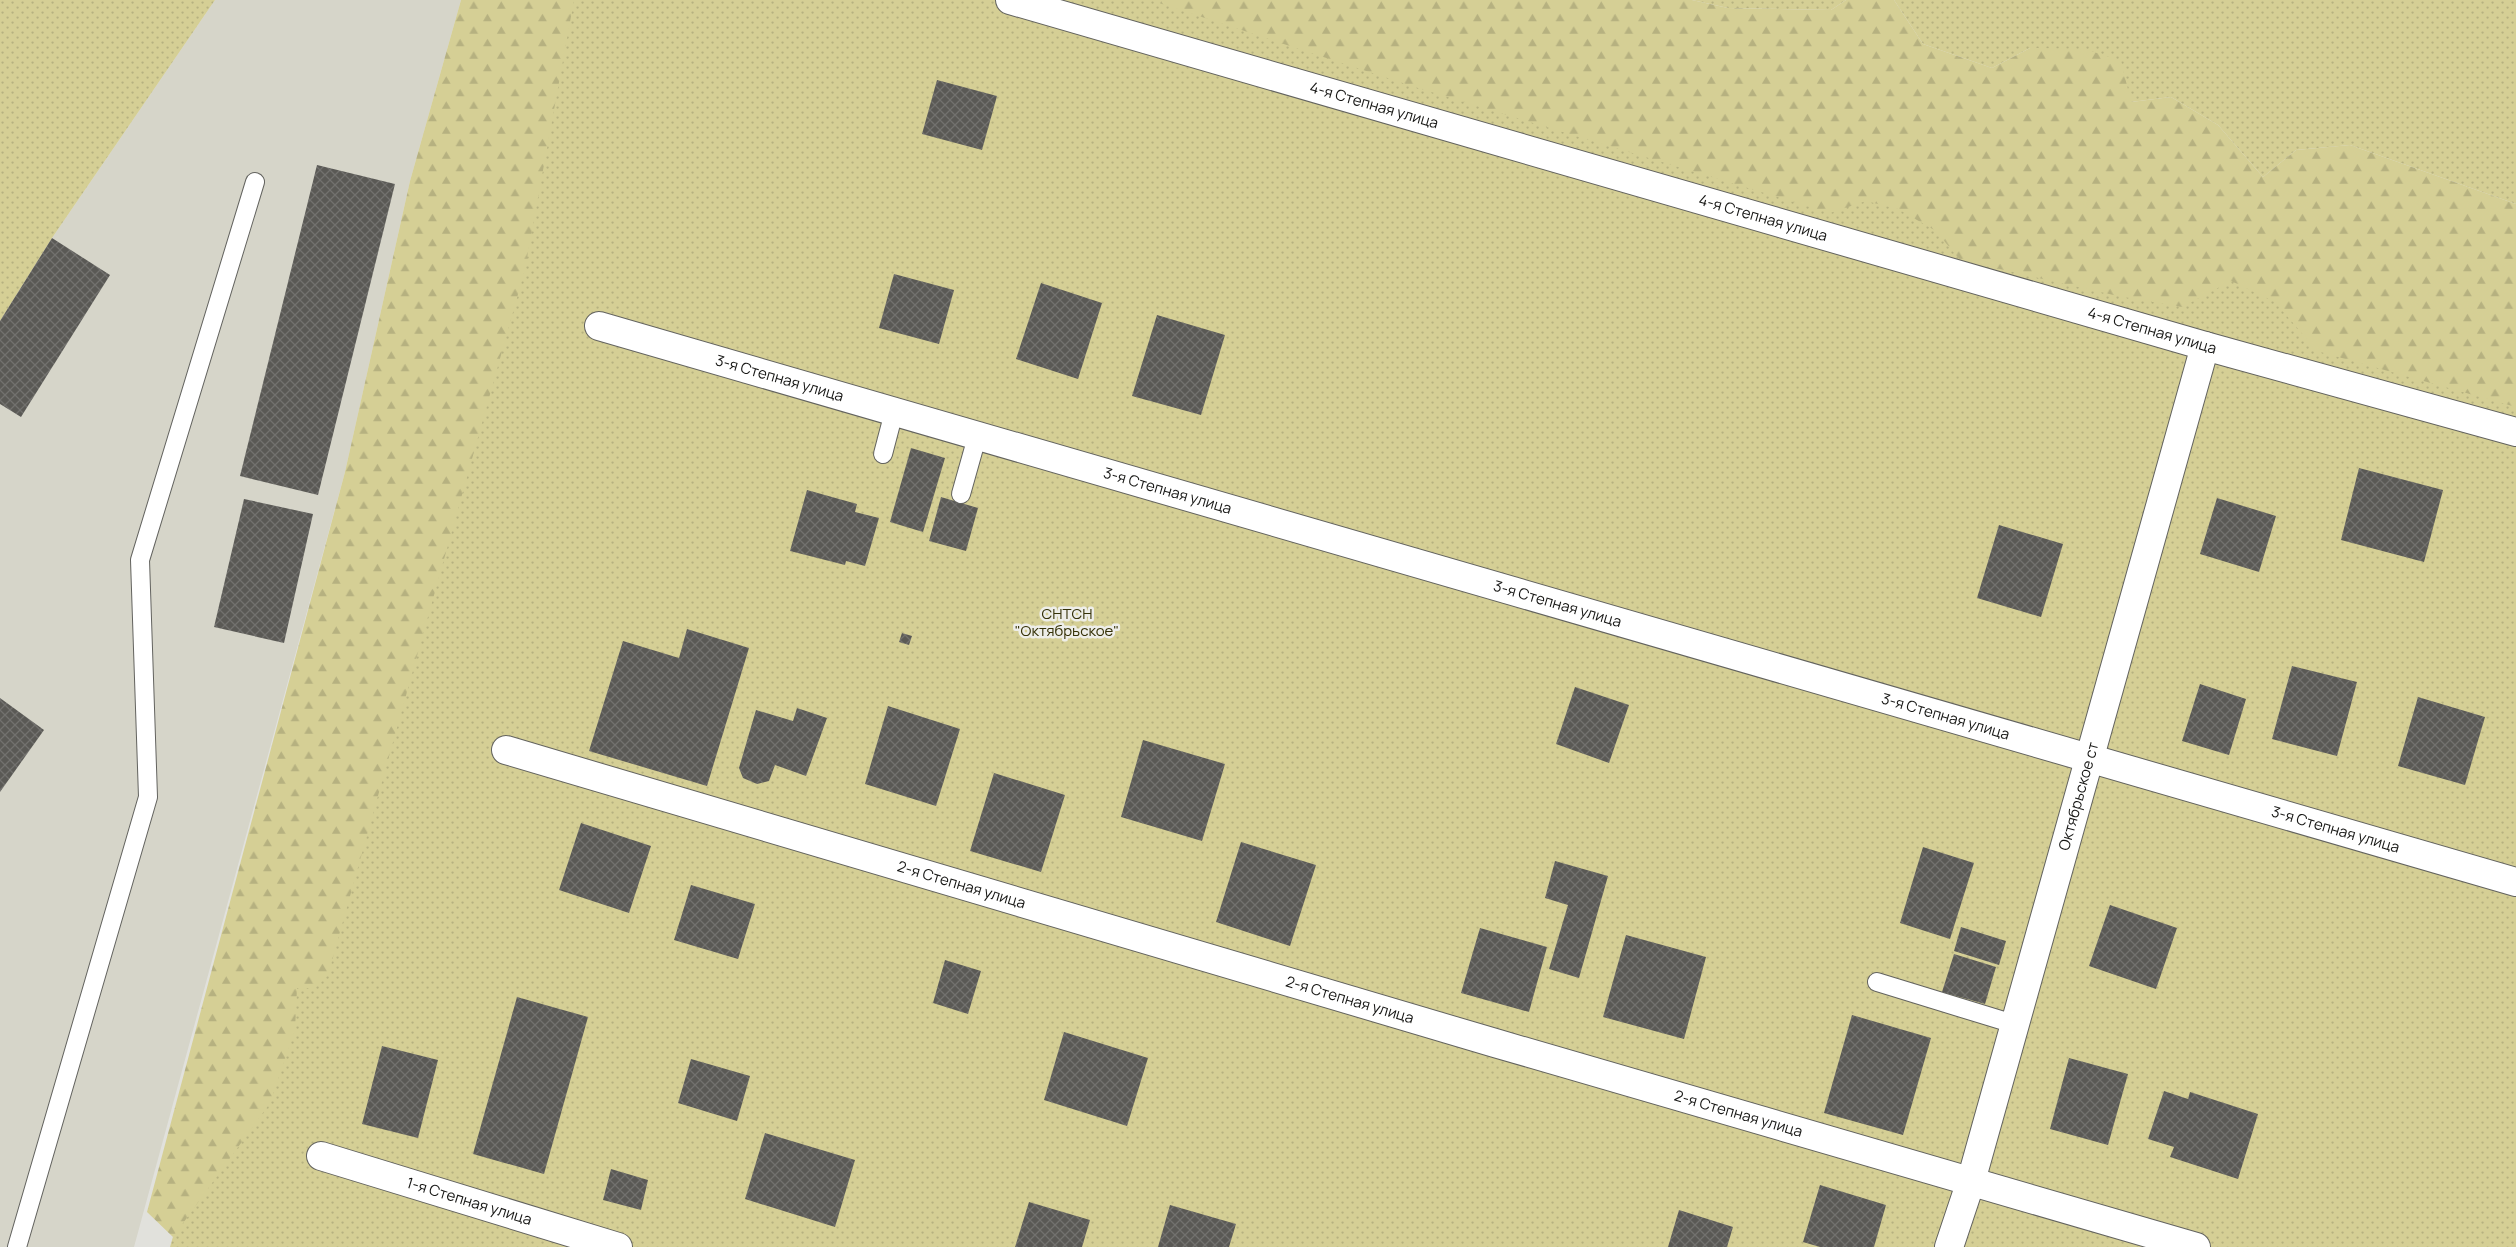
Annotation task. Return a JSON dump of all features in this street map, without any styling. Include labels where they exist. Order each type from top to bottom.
[{"type":"street","name":"4-я Степная улица","points":[[1010,0],[2205,346],[2516,432]]},
{"type":"street","name":"3-я Степная улица","points":[[599,326],[2516,882]]},
{"type":"street","name":"Октябрьское ст","points":[[1949,1247],[1971,1181],[2088,757],[2205,346]]},
{"type":"street","name":"2-я Степная улица","points":[[506,750],[1486,1040],[2196,1247]]},
{"type":"street","name":"1-я Степная улица","points":[[321,1156],[618,1247]]},
{"type":"lane","points":[[17,1247],[148,797],[140,560],[254,182]]},
{"type":"lane","points":[[883,454],[894,412]]},
{"type":"lane","points":[[962,494],[977,437]]},
{"type":"lane","points":[[1877,982],[2014,1024]]},
{"type":"shaded area","points":[[215,0],[461,0],[410,181],[345,472],[134,1247],[0,1247],[0,321],[52,238]]},
{"type":"green space","points":[[0,0],[215,0],[52,238],[0,321]]},
{"type":"green space","points":[[461,0],[574,0],[525,269],[328,975],[315,988],[297,988],[295,1030],[270,1103],[173,1237],[147,1212],[345,472],[410,181]]},
{"type":"green space","name":"СНТСН \"Октябрьское\"","points":[[533,0],[1202,0],[2516,353],[2516,1247],[170,1247]]},
{"type":"green space","points":[[1150,0],[1692,0],[1728,8],[1831,10],[1846,0],[1894,0],[1923,44],[1992,68],[2030,48],[2085,49],[2121,61],[2131,102],[2171,97],[2218,125],[2263,177],[2296,150],[2350,145],[2516,204],[2516,407],[2317,351],[2275,302],[2231,281],[2182,307],[2118,296],[1960,260],[1936,231],[1898,209],[1866,201],[1830,213],[1418,88]]},
{"type":"green space","points":[[1692,0],[1846,0],[1831,10],[1728,8]]},
{"type":"green space","points":[[1894,0],[2516,0],[2516,204],[2350,145],[2296,150],[2263,177],[2218,125],[2171,97],[2131,102],[2030,48],[1992,68],[1923,44]]},
{"type":"building","points":[[937,80],[997,96],[982,150],[922,134]]},
{"type":"building","points":[[317,165],[395,184],[318,495],[240,476]]},
{"type":"building","points":[[52,238],[110,275],[21,417],[0,404],[0,321]]},
{"type":"building","points":[[894,274],[954,290],[939,344],[879,328]]},
{"type":"building","points":[[1041,283],[1102,303],[1078,379],[1016,359]]},
{"type":"building","points":[[1157,315],[1225,335],[1201,415],[1132,396]]},
{"type":"building","points":[[911,448],[945,458],[923,532],[890,522]]},
{"type":"building","points":[[2359,468],[2443,490],[2424,562],[2341,540]]},
{"type":"building","points":[[807,490],[857,504],[855,512],[879,518],[865,566],[846,561],[845,565],[790,551]]},
{"type":"building","points":[[941,497],[978,508],[966,551],[929,541]]},
{"type":"building","points":[[2217,498],[2276,516],[2259,572],[2200,554]]},
{"type":"building","points":[[244,499],[313,514],[284,643],[214,627]]},
{"type":"building","points":[[1999,525],[2063,544],[2041,617],[1977,598]]},
{"type":"building","points":[[687,629],[749,648],[707,786],[589,751],[623,641],[679,658]]},
{"type":"building","points":[[902,633],[912,636],[909,645],[899,642]]},
{"type":"building","points":[[2292,666],[2357,682],[2337,756],[2272,739]]},
{"type":"building","points":[[2200,684],[2246,699],[2229,755],[2182,741]]},
{"type":"building","points":[[1575,687],[1629,705],[1609,763],[1556,744]]},
{"type":"building","points":[[2418,697],[2485,717],[2465,785],[2398,766]]},
{"type":"building","points":[[0,698],[44,730],[0,792]]},
{"type":"building","points":[[888,706],[960,729],[936,806],[865,784]]},
{"type":"building","points":[[797,708],[827,718],[806,776],[775,765],[769,781],[757,784],[743,778],[739,768],[756,710],[793,721]]},
{"type":"building","points":[[1143,740],[1225,764],[1202,841],[1121,817]]},
{"type":"building","points":[[994,773],[1065,795],[1041,872],[970,851]]},
{"type":"building","points":[[581,823],[651,846],[629,913],[559,890]]},
{"type":"building","points":[[1241,842],[1316,865],[1290,946],[1216,922]]},
{"type":"building","points":[[1923,847],[1974,863],[1950,939],[1900,923]]},
{"type":"building","points":[[1555,861],[1608,876],[1579,978],[1549,969],[1568,905],[1545,898]]},
{"type":"building","points":[[691,885],[755,904],[738,959],[674,940]]},
{"type":"building","points":[[2110,905],[2177,928],[2156,989],[2089,966]]},
{"type":"building","points":[[1961,927],[2006,941],[1999,965],[1954,951]]},
{"type":"building","points":[[1480,928],[1547,947],[1529,1012],[1461,993]]},
{"type":"building","points":[[1626,935],[1706,957],[1684,1039],[1603,1017]]},
{"type":"building","points":[[1954,954],[1996,967],[1985,1004],[1942,992]]},
{"type":"building","points":[[945,960],[981,971],[968,1014],[933,1003]]},
{"type":"building","points":[[517,997],[588,1017],[544,1174],[473,1154]]},
{"type":"building","points":[[1852,1015],[1931,1038],[1903,1135],[1824,1113]]},
{"type":"building","points":[[1064,1032],[1148,1058],[1127,1126],[1044,1100]]},
{"type":"building","points":[[382,1046],[438,1060],[418,1138],[362,1124]]},
{"type":"building","points":[[2069,1058],[2128,1074],[2108,1145],[2050,1129]]},
{"type":"building","points":[[691,1059],[750,1076],[737,1121],[678,1103]]},
{"type":"building","points":[[2164,1091],[2188,1099],[2190,1092],[2258,1114],[2238,1179],[2170,1157],[2174,1147],[2148,1139]]},
{"type":"building","points":[[765,1133],[855,1160],[835,1227],[745,1199]]},
{"type":"building","points":[[611,1169],[648,1180],[641,1210],[603,1200]]},
{"type":"building","points":[[1820,1185],[1886,1205],[1874,1247],[1820,1247],[1803,1242]]},
{"type":"building","points":[[1029,1202],[1090,1220],[1082,1247],[1015,1247]]},
{"type":"building","points":[[1170,1205],[1236,1224],[1229,1247],[1158,1247]]},
{"type":"building","points":[[1679,1210],[1733,1227],[1727,1247],[1668,1247]]}]
